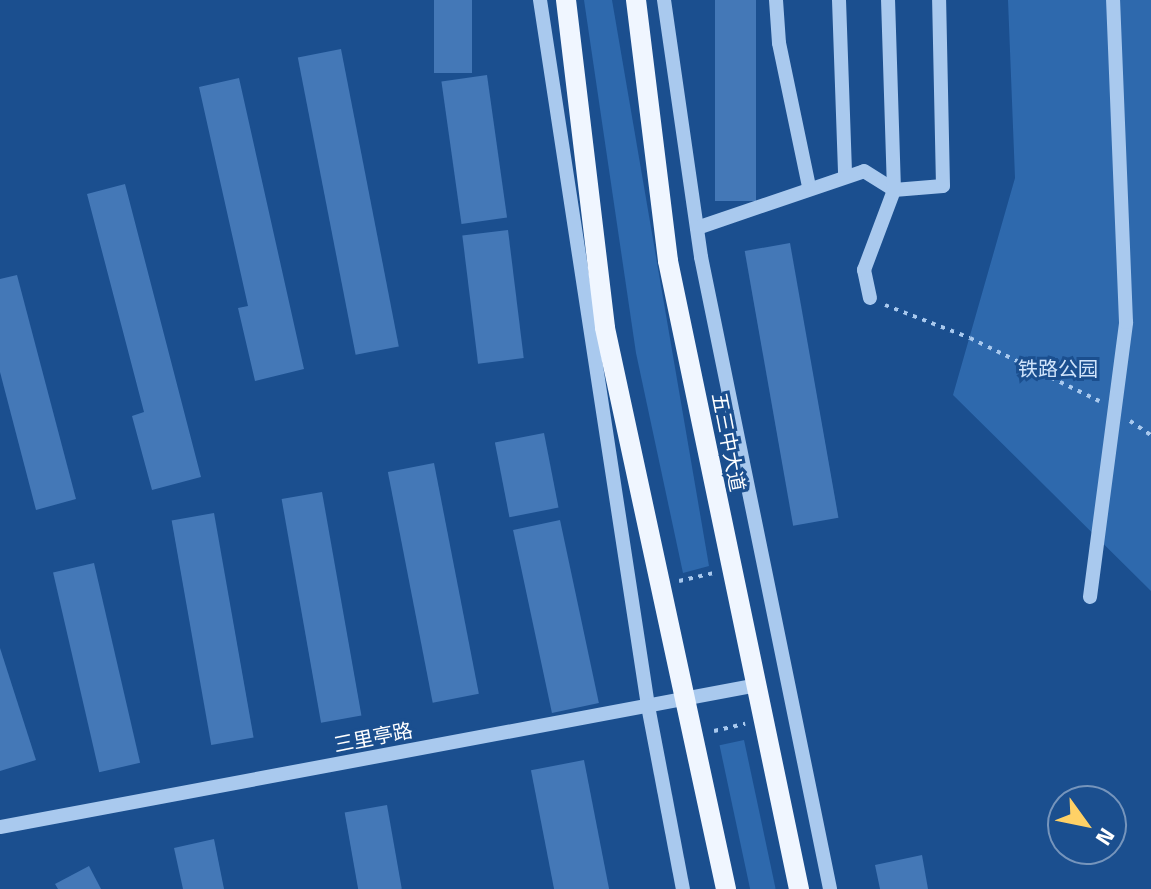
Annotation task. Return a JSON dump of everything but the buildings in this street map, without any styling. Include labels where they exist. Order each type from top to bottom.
[{"type":"main road","points":[[566,0],[605,328],[682,700],[726,889]]},
{"type":"main road","name":"五三中大道","points":[[636,0],[668,261],[753,686],[799,889]]},
{"type":"street","points":[[540,0],[648,706],[683,889]]},
{"type":"street","points":[[664,0],[697,228],[830,889]]},
{"type":"street","points":[[776,0],[779,43],[809,187]]},
{"type":"street","points":[[839,0],[845,176]]},
{"type":"street","points":[[870,298],[864,270],[894,190],[888,0]]},
{"type":"street","points":[[697,228],[809,187],[864,171],[894,190],[943,186],[939,0]]},
{"type":"street","points":[[1090,597],[1126,322],[1113,0]]},
{"type":"street","name":"三里亭路","points":[[0,827],[753,686]]},
{"type":"path","points":[[870,298],[970,338],[1114,411],[1151,435]]},
{"type":"path","points":[[659,586],[730,569]]},
{"type":"path","points":[[691,737],[761,720]]},
{"type":"green space","points":[[584,0],[612,0],[709,566],[683,573],[636,353]]},
{"type":"green space","name":"铁路公园","points":[[1008,0],[1151,0],[1151,591],[953,395],[1015,178]]},
{"type":"green space","points":[[744,740],[776,889],[750,889],[720,745]]}]
